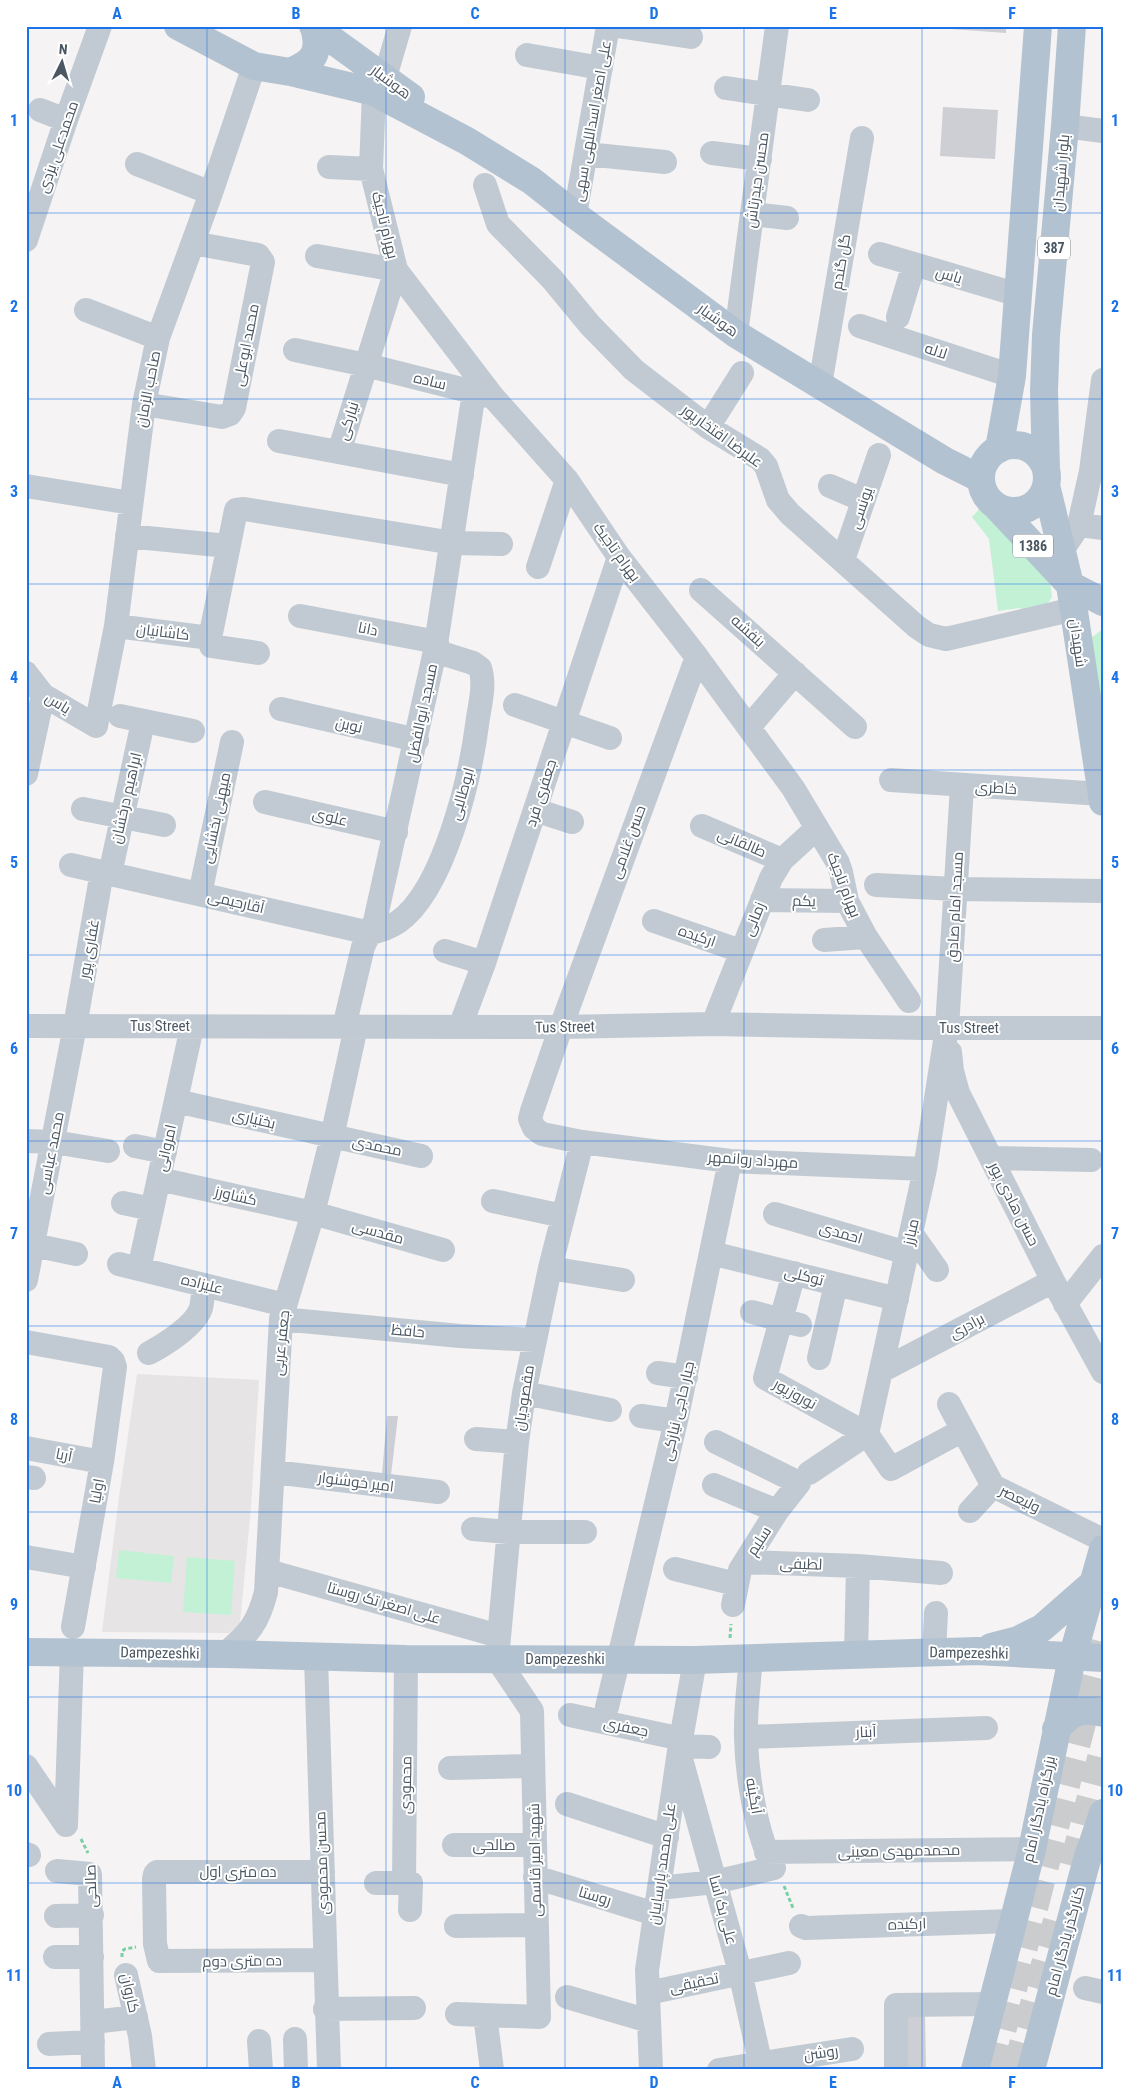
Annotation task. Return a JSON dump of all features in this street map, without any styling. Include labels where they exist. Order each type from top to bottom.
[{"type":"main road","points":[[178,26],[254,66],[379,85]]},
{"type":"main road","name":"387","points":[[999,449],[1012,376],[1038,26]]},
{"type":"main road","name":"بلوار شهیدان","points":[[1046,477],[1044,391],[1046,335],[1072,26]]},
{"type":"main road","points":[[290,72],[306,66],[315,55],[318,40],[313,27]]},
{"type":"main road","name":"هوشیار","points":[[313,27],[379,85],[532,181],[575,216],[736,334],[945,461],[981,479]]},
{"type":"main road","points":[[1009,446],[1028,448],[1036,454],[1046,477],[1037,501],[1028,508],[1017,511],[1006,510],[996,506],[985,494],[981,479],[985,462],[999,449],[1009,446]]},
{"type":"main road","name":"شهیدان","points":[[1046,477],[1072,597],[1102,798]]},
{"type":"main road","name":"1386","points":[[996,506],[1072,597],[1103,602]]},
{"type":"main road","points":[[1079,644],[1083,627],[1089,619],[1103,613]]},
{"type":"main road","points":[[977,1651],[1018,1640],[1042,1628],[1098,1573]]},
{"type":"main road","name":"بزرگراه یادگار امام","points":[[975,2070],[1032,1849],[1072,1658],[1098,1573]]},
{"type":"main road","name":"Dampezeshki","points":[[26,1652],[73,1639],[225,1654],[406,1659],[498,1647],[619,1660],[695,1660],[977,1651],[1072,1658],[1103,1658]]},
{"type":"main road","points":[[1056,1729],[1071,1713],[1092,1710],[1103,1713]]},
{"type":"main road","name":"کنارگذر یادگار امام","points":[[1031,2070],[1086,1862],[1103,1813]]},
{"type":"street","name":"محمدعلی یزدی","points":[[26,240],[100,26]]},
{"type":"street","name":"بهرام تاجیک","points":[[400,26],[379,85],[371,169],[396,270],[484,394],[567,480],[619,557],[697,657],[793,788],[841,872],[847,902],[866,937],[909,1001]]},
{"type":"street","name":"علی اصغر اسداللهی سهی","points":[[575,216],[608,26]]},
{"type":"street","points":[[617,26],[691,37]]},
{"type":"street","name":"محسن حیدرتاش","points":[[736,334],[776,27]]},
{"type":"street","points":[[527,55],[601,68]]},
{"type":"street","name":"صاحب الزمان","points":[[96,726],[116,626],[144,404],[158,338],[254,66]]},
{"type":"street","points":[[726,88],[808,100]]},
{"type":"street","points":[[40,110],[66,120]]},
{"type":"street","points":[[1065,126],[1103,131]]},
{"type":"street","name":"گل گندم","points":[[820,385],[862,138]]},
{"type":"street","points":[[712,153],[760,159]]},
{"type":"street","points":[[586,154],[665,162]]},
{"type":"street","points":[[137,164],[211,192]]},
{"type":"street","points":[[329,167],[371,169]]},
{"type":"street","name":"علیرضا افتخارپور","points":[[485,185],[498,224],[552,279],[590,325],[634,370],[708,427],[760,459],[766,466],[778,500],[790,514],[917,627],[929,635],[946,639],[1072,597]]},
{"type":"street","points":[[752,214],[787,218]]},
{"type":"street","name":"محمد ابوعلی","points":[[144,404],[222,418],[230,414],[234,408],[263,262],[258,255],[193,243]]},
{"type":"street","name":"یاس","points":[[880,254],[1019,295]]},
{"type":"street","points":[[316,256],[396,270]]},
{"type":"street","points":[[898,317],[914,264]]},
{"type":"street","name":"نیارکی","points":[[396,270],[338,452],[462,475]]},
{"type":"street","points":[[86,310],[158,338]]},
{"type":"street","name":"لاله","points":[[860,326],[1012,376]]},
{"type":"street","name":"ساده","points":[[295,350],[484,394]]},
{"type":"street","points":[[708,427],[742,373]]},
{"type":"street","points":[[1061,552],[1079,525],[1100,429],[1103,380]]},
{"type":"street","name":"مسجد ابوالفضل","points":[[350,1027],[363,947],[375,921],[417,740],[436,647],[462,475],[484,394]]},
{"type":"street","points":[[279,441],[338,452]]},
{"type":"street","name":"یونسی","points":[[843,560],[879,455]]},
{"type":"street","points":[[538,567],[567,480]]},
{"type":"street","points":[[26,486],[132,503]]},
{"type":"street","points":[[830,486],[863,500]]},
{"type":"street","points":[[258,653],[210,646],[210,638],[236,510],[244,509],[453,543],[501,544]]},
{"type":"street","points":[[1079,525],[1103,528]]},
{"type":"street","points":[[127,536],[228,546]]},
{"type":"street","name":"جعفری فرد","points":[[460,1027],[484,963],[619,557]]},
{"type":"street","name":"بنفشه","points":[[702,590],[855,726]]},
{"type":"street","name":"دانا","points":[[300,616],[436,647]]},
{"type":"street","name":"کاشانیان","points":[[116,626],[210,638]]},
{"type":"street","name":"ابوطالبی","points":[[370,933],[385,930],[399,921],[422,894],[449,839],[473,757],[483,683],[480,668],[436,647]]},
{"type":"street","name":"حسن غلامی","points":[[582,1142],[542,1134],[534,1128],[530,1119],[649,762],[697,657]]},
{"type":"street","name":"یاس","points":[[26,673],[42,695],[96,726]]},
{"type":"street","points":[[749,727],[795,673]]},
{"type":"street","points":[[26,774],[42,695]]},
{"type":"street","points":[[515,705],[610,738]]},
{"type":"street","name":"نوین","points":[[281,709],[417,740]]},
{"type":"street","points":[[120,716],[193,731]]},
{"type":"street","name":"ابراهیم درخشان","points":[[106,873],[144,722]]},
{"type":"street","name":"میهنی بخشایی","points":[[200,894],[232,742]]},
{"type":"street","name":"خاطری","points":[[890,780],[1102,798]]},
{"type":"street","name":"مسجد امام صادق","points":[[948,1028],[962,786]]},
{"type":"street","name":"علوی","points":[[264,802],[396,832]]},
{"type":"street","points":[[83,809],[164,825]]},
{"type":"street","points":[[535,810],[572,822]]},
{"type":"street","name":"طالقانی","points":[[702,826],[782,860]]},
{"type":"street","name":"زمانی","points":[[713,1024],[771,878],[782,860],[817,828]]},
{"type":"street","name":"آقارحیمی","points":[[71,866],[370,933]]},
{"type":"street","name":"غفاری پور","points":[[75,1026],[106,873]]},
{"type":"street","points":[[876,885],[956,889],[1103,891]]},
{"type":"street","name":"یکم","points":[[762,900],[847,902]]},
{"type":"street","name":"ارکیده","points":[[654,921],[741,951]]},
{"type":"street","points":[[824,940],[866,937]]},
{"type":"street","points":[[445,951],[484,963]]},
{"type":"street","name":"Tus Street","points":[[26,1026],[561,1027],[713,1024],[948,1028],[1103,1028]]},
{"type":"street","name":"محمد عباسی","points":[[26,1280],[32,1232],[54,1142],[75,1026]]},
{"type":"street","name":"امروانی","points":[[129,1267],[152,1209],[192,1027]]},
{"type":"street","name":"جعفر عربی","points":[[225,1654],[252,1628],[261,1612],[266,1592],[283,1312],[313,1213],[332,1137],[350,1027]]},
{"type":"street","name":"حسن هادی پور","points":[[948,1028],[952,1071],[958,1093],[1053,1281],[1103,1372]]},
{"type":"street","name":"مبارز","points":[[867,1434],[925,1169],[948,1028]]},
{"type":"street","name":"بختیاری","points":[[176,1101],[332,1137]]},
{"type":"street","name":"محمدی","points":[[332,1137],[421,1156]]},
{"type":"street","points":[[26,1141],[54,1142],[108,1151]]},
{"type":"street","name":"مهرداد روانمهر","points":[[582,1142],[730,1161],[925,1169]]},
{"type":"street","name":"مقصودیان","points":[[498,1647],[517,1442],[524,1393],[550,1268],[582,1142]]},
{"type":"street","points":[[135,1146],[165,1152]]},
{"type":"street","points":[[991,1158],[1091,1160]]},
{"type":"street","name":"جبار حاجی نیازکی","points":[[619,1660],[686,1377],[730,1161]]},
{"type":"street","name":"کشاورز","points":[[159,1179],[313,1213]]},
{"type":"street","points":[[493,1201],[563,1216]]},
{"type":"street","points":[[123,1203],[152,1209]]},
{"type":"street","name":"مقدسی","points":[[313,1213],[443,1250]]},
{"type":"street","name":"احمدی","points":[[775,1214],[909,1243]]},
{"type":"street","points":[[32,1232],[76,1254]]},
{"type":"street","points":[[909,1243],[937,1270]]},
{"type":"street","name":"توکلی","points":[[711,1253],[897,1299]]},
{"type":"street","points":[[1065,1304],[1095,1283],[1103,1256]]},
{"type":"street","name":"علیزاده","points":[[129,1267],[203,1285],[283,1312]]},
{"type":"street","points":[[550,1268],[623,1280]]},
{"type":"street","name":"نوروزپور","points":[[794,1273],[791,1323],[765,1378],[867,1434]]},
{"type":"street","name":"برادری","points":[[881,1372],[1053,1281]]},
{"type":"street","points":[[819,1358],[836,1284]]},
{"type":"street","points":[[149,1353],[176,1336],[198,1314],[203,1299],[203,1285]]},
{"type":"street","name":"حافظ","points":[[283,1312],[460,1336],[534,1340]]},
{"type":"street","points":[[752,1312],[791,1323]]},
{"type":"street","name":"اولیا","points":[[26,1342],[109,1358],[113,1361],[115,1374],[73,1639]]},
{"type":"street","points":[[658,1373],[686,1377]]},
{"type":"street","points":[[524,1393],[610,1410]]},
{"type":"street","name":"ولیعصر","points":[[949,1404],[993,1486],[1103,1540]]},
{"type":"street","points":[[642,1416],[676,1421]]},
{"type":"street","points":[[867,1434],[891,1469],[963,1430]]},
{"type":"street","name":"سلیم","points":[[735,1595],[745,1562],[777,1511],[804,1478],[867,1434]]},
{"type":"street","points":[[476,1438],[517,1442]]},
{"type":"street","points":[[716,1442],[804,1478]]},
{"type":"street","name":"آریا","points":[[26,1448],[102,1462]]},
{"type":"street","name":"امیر خوشنوار","points":[[274,1472],[438,1492]]},
{"type":"street","points":[[714,1485],[777,1511]]},
{"type":"street","points":[[970,1511],[993,1486]]},
{"type":"street","points":[[473,1530],[585,1532]]},
{"type":"street","points":[[26,1557],[84,1567]]},
{"type":"street","name":"لطیفی","points":[[745,1562],[858,1566],[941,1573]]},
{"type":"street","points":[[856,1654],[858,1566]]},
{"type":"street","points":[[675,1568],[735,1595]]},
{"type":"street","name":"علی اصغر تک روستا","points":[[268,1571],[498,1647]]},
{"type":"street","points":[[934,1652],[936,1612]]},
{"type":"street","points":[[66,1825],[73,1639]]},
{"type":"street","name":"شهید امیر قاسمی","points":[[485,2015],[540,2017],[536,1925],[532,1711],[498,1647]]},
{"type":"street","name":"محسن محمودی","points":[[316,1657],[329,2070]]},
{"type":"street","name":"آبگینه","points":[[739,1658],[753,1799],[770,1860]]},
{"type":"street","name":"محمودی","points":[[404,1883],[398,1786],[398,1733],[406,1659]]},
{"type":"street","name":"جعفری","points":[[607,1707],[619,1660]]},
{"type":"street","name":"علی محمد پارساییان","points":[[650,2070],[647,1970],[680,1745],[695,1660]]},
{"type":"street","name":"جعفری","points":[[570,1716],[680,1745],[709,1747]]},
{"type":"street","name":"آبنار","points":[[746,1737],[986,1728]]},
{"type":"street","name":"علی بک آسا","points":[[680,1745],[740,1972],[761,2066]]},
{"type":"street","points":[[26,1766],[66,1825]]},
{"type":"street","points":[[450,1768],[533,1766]]},
{"type":"street","points":[[567,1804],[666,1836]]},
{"type":"street","name":"صالحی","points":[[454,1845],[534,1845]]},
{"type":"street","name":"محمدمهدی معینی","points":[[659,1888],[715,1882],[770,1860],[1032,1849]]},
{"type":"street","points":[[57,1871],[90,1874]]},
{"type":"street","name":"ده متری اول","points":[[157,1952],[154,1874],[158,1872],[323,1872]]},
{"type":"street","name":"صالحی","points":[[90,1874],[93,2070]]},
{"type":"street","name":"روستا","points":[[535,1877],[655,1914]]},
{"type":"street","points":[[376,1883],[411,1883],[410,1910]]},
{"type":"street","points":[[56,1916],[92,1915]]},
{"type":"street","name":"ارکیده","points":[[801,1926],[1013,1921]]},
{"type":"street","points":[[456,1926],[536,1925]]},
{"type":"street","name":"ده متری دوم","points":[[157,1952],[325,1960]]},
{"type":"street","points":[[56,1956],[92,1957]]},
{"type":"street","name":"تحقیقی","points":[[648,1993],[789,1963]]},
{"type":"street","name":"کاروان","points":[[126,1975],[136,2017],[144,2070]]},
{"type":"street","points":[[567,1997],[649,2021]]},
{"type":"street","points":[[896,2070],[896,2005],[992,2004]]},
{"type":"street","points":[[326,2009],[414,2008]]},
{"type":"street","points":[[457,2014],[485,2015],[492,2070]]},
{"type":"street","points":[[49,2044],[93,2032],[136,2017]]},
{"type":"street","points":[[295,2039],[296,2070]]},
{"type":"street","points":[[259,2041],[262,2070]]},
{"type":"street","name":"روشن","points":[[761,2066],[852,2048]]},
{"type":"street","points":[[719,2070],[761,2066]]},
{"type":"path","points":[[735,1595],[739,1658]]},
{"type":"path","name":"صالحی","points":[[66,1825],[81,1838],[86,1846],[90,1859],[90,1874]]},
{"type":"path","points":[[770,1860],[790,1898],[797,1921],[801,1926]]},
{"type":"path","name":"کاروان","points":[[126,1975],[122,1954],[124,1948],[157,1952]]},
{"type":"shaded area","points":[[137,1374],[259,1380],[251,1507],[240,1624],[229,1633],[102,1632]]},
{"type":"green space","points":[[985,503],[1049,572],[1052,597],[1046,606],[1030,612],[1019,608],[998,611],[989,539],[972,517]]},
{"type":"green space","points":[[1103,629],[1103,775],[1088,640]]},
{"type":"green space","points":[[119,1550],[174,1556],[171,1583],[116,1578]]},
{"type":"green space","points":[[187,1557],[235,1561],[231,1615],[183,1612]]},
{"type":"building","points":[[951,26],[1006,26],[1006,33],[951,29]]},
{"type":"building","points":[[943,107],[998,110],[995,159],[940,156]]},
{"type":"building","points":[[387,1416],[398,1416],[391,1475],[382,1474]]},
{"type":"building","points":[[904,2014],[925,2014],[926,2070],[904,2070]]},
{"type":"tunnel","points":[[992,2070],[1103,1642]]},
{"type":"tunnel","points":[[1073,1866],[1103,1751]]},
{"type":"tunnel","points":[[1016,2070],[1060,1910]]}]
